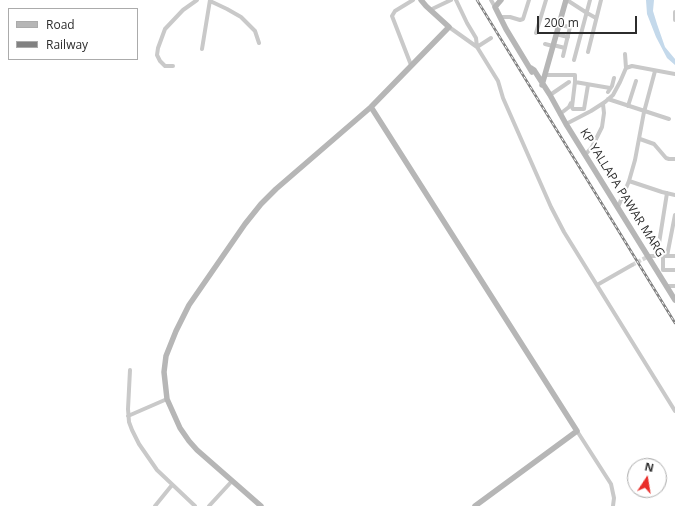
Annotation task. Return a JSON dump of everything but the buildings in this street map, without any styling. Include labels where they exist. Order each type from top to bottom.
[{"type":"street","points":[[173,66],[165,66],[160,61],[157,55],[158,48],[165,29],[183,10],[197,0]]},
{"type":"street","points":[[202,49],[210,0],[241,17],[255,31],[259,43]]},
{"type":"street","points":[[411,65],[392,16],[395,12],[414,0]]},
{"type":"street","points":[[421,0],[449,27],[477,47],[498,81],[551,207],[564,232],[675,411]]},
{"type":"street","points":[[430,10],[451,0]]},
{"type":"street","points":[[456,0],[476,38],[477,47]]},
{"type":"street","name":"KP YALLAPA PAWAR MARG","points":[[491,0],[506,29],[550,96],[675,300]]},
{"type":"street","points":[[495,7],[501,0]]},
{"type":"street","points":[[501,17],[510,17],[520,20],[523,19],[529,0]]},
{"type":"street","points":[[536,33],[546,0]]},
{"type":"street","points":[[542,84],[567,0],[587,14],[596,18]]},
{"type":"street","points":[[574,60],[590,0]]},
{"type":"street","points":[[588,52],[601,0]]},
{"type":"street","points":[[675,12],[675,20]]},
{"type":"street","points":[[548,25],[570,27],[563,56]]},
{"type":"street","points":[[262,506],[197,450],[180,428],[168,399],[164,372],[166,356],[176,330],[200,288],[245,224],[268,196],[371,107],[449,27]]},
{"type":"street","points":[[556,34],[568,37]]},
{"type":"street","points":[[477,47],[492,38]]},
{"type":"street","points":[[545,44],[565,48]]},
{"type":"street","points":[[566,124],[603,104],[613,95],[626,68],[625,54]]},
{"type":"street","points":[[626,68],[632,66],[675,74]]},
{"type":"street","points":[[618,207],[629,181],[640,139],[644,112],[655,71]]},
{"type":"street","points":[[545,75],[575,75],[573,109],[584,109],[588,85]]},
{"type":"street","points":[[575,82],[609,90],[614,78]]},
{"type":"street","points":[[628,106],[636,81]]},
{"type":"street","points":[[550,96],[569,82]]},
{"type":"street","points":[[560,114],[570,107],[572,88]]},
{"type":"street","points":[[608,99],[669,119]]},
{"type":"street","points":[[586,155],[592,147],[602,127],[604,113],[603,104]]},
{"type":"street","points":[[371,107],[611,484],[614,498],[613,506]]},
{"type":"street","points":[[640,139],[654,144],[666,158],[675,159]]},
{"type":"street","points":[[629,181],[675,195]]},
{"type":"street","points":[[656,256],[667,193]]},
{"type":"street","points":[[675,215],[665,256],[664,270],[675,270]]},
{"type":"street","points":[[649,256],[675,256]]},
{"type":"street","points":[[597,285],[632,265]]},
{"type":"street","points":[[670,290],[675,286]]},
{"type":"street","points":[[130,370],[128,416],[132,430],[139,444],[157,470],[195,506]]},
{"type":"street","points":[[128,416],[168,399]]},
{"type":"street","points":[[475,506],[577,431]]},
{"type":"street","points":[[209,506],[232,481]]},
{"type":"street","points":[[154,506],[172,485]]},
{"type":"water","points":[[646,0],[654,0],[653,11],[657,24],[665,47],[675,59],[675,65],[667,58],[656,37],[647,14]]},
{"type":"tunnel","points":[[632,265],[649,256]]},
{"type":"railway","points":[[477,0],[675,323]]}]
